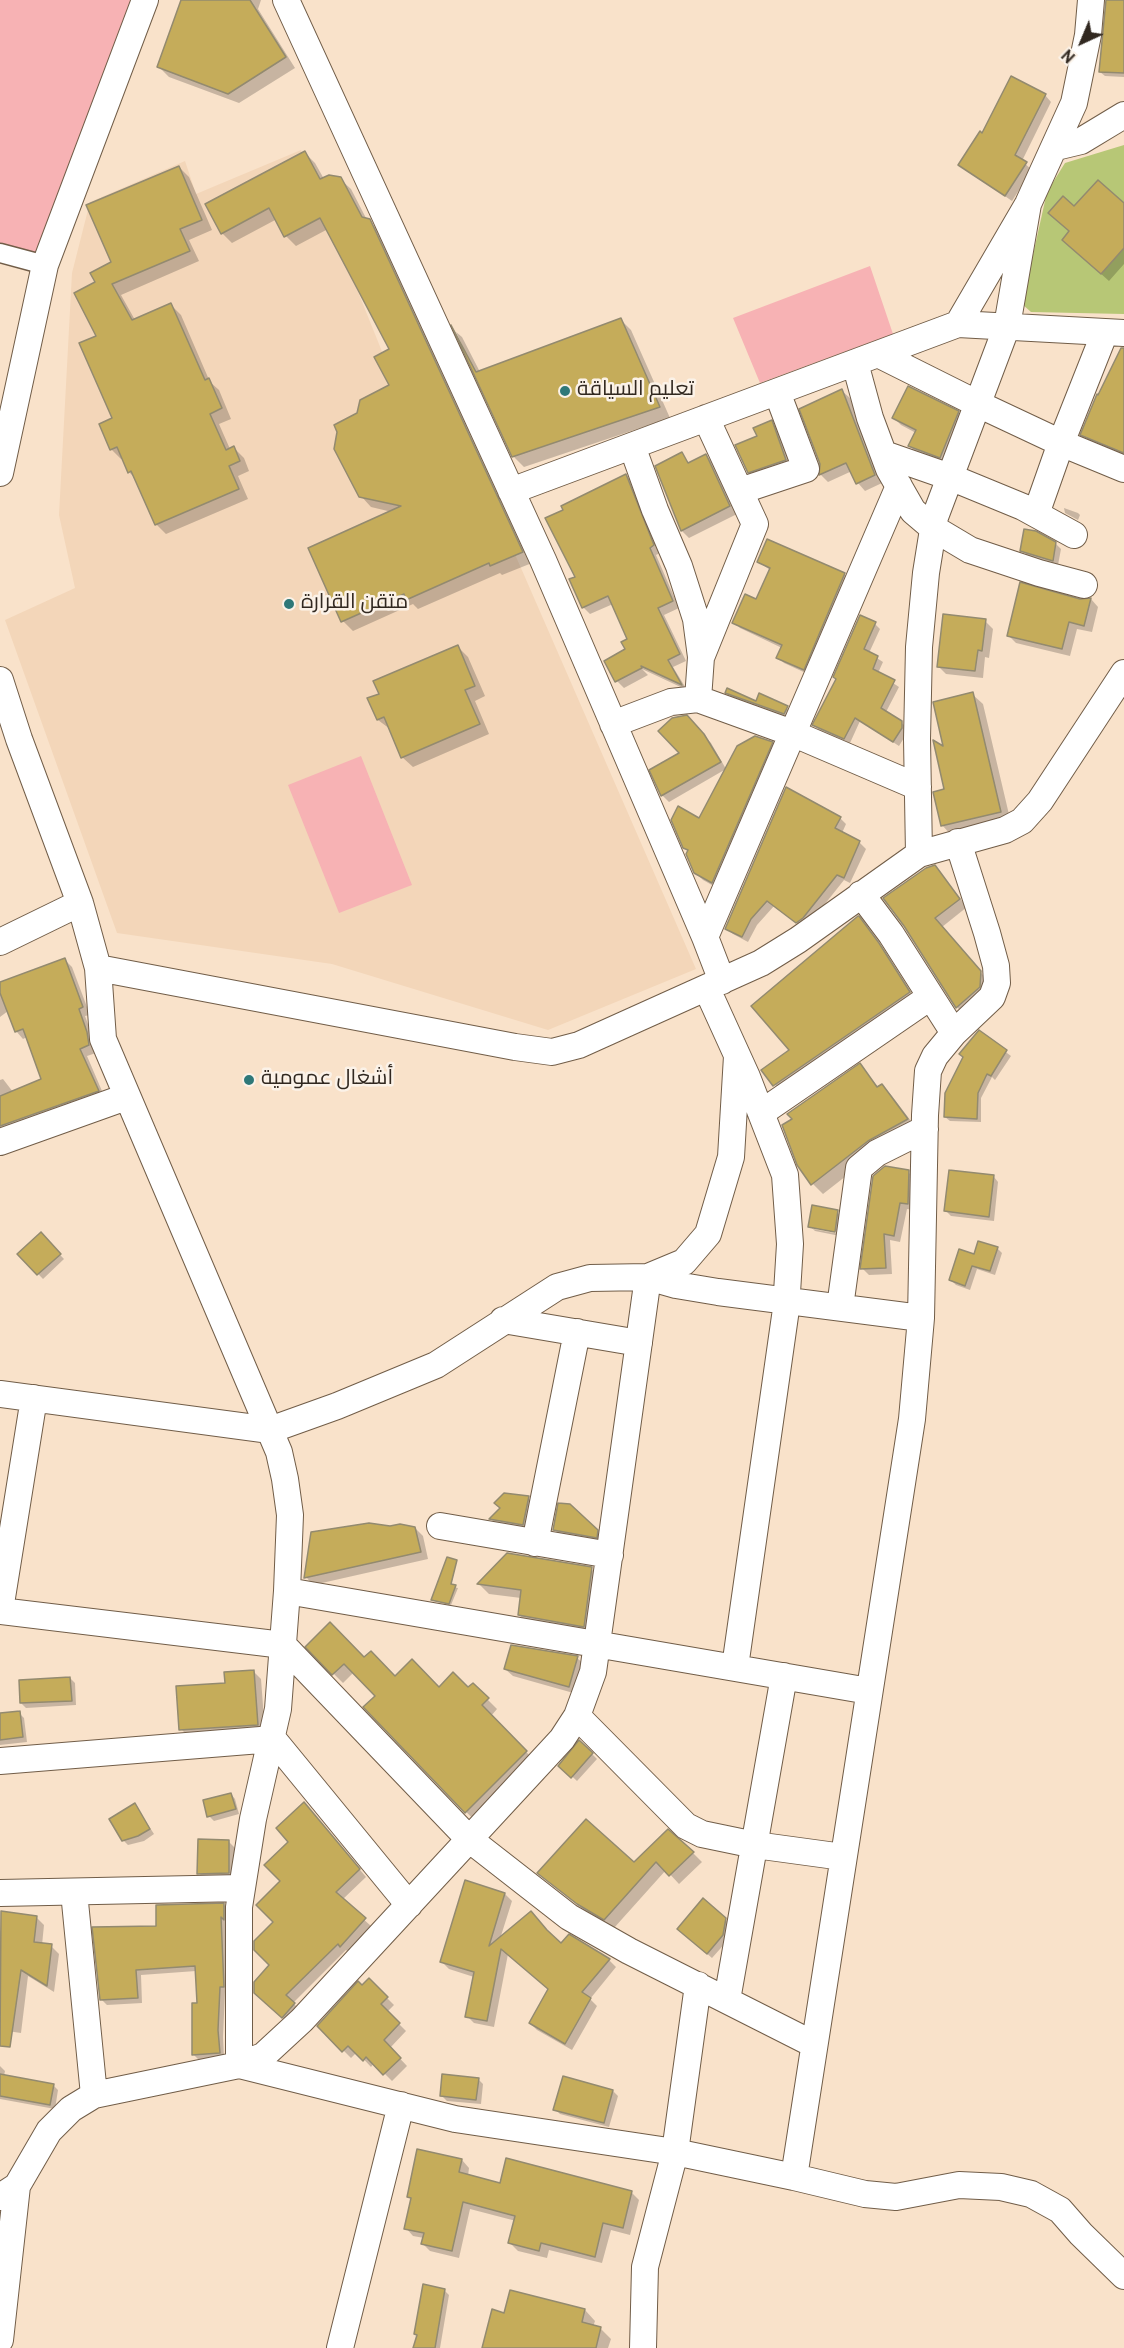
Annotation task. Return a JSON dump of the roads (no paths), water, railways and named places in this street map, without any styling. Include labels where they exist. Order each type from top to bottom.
[{"type":"street","points":[[0,473],[45,265],[145,0]]},
{"type":"street","points":[[286,0],[511,491],[705,938],[714,985],[737,1056],[785,1174],[790,1244],[786,1301],[735,1667]]},
{"type":"street","points":[[958,324],[1028,204],[1056,147],[1074,103],[1088,35],[1091,0]]},
{"type":"street","points":[[1056,147],[1081,141],[1124,115]]},
{"type":"street","points":[[920,854],[919,647],[933,528],[935,517],[1007,326],[1028,204]]},
{"type":"street","points":[[0,253],[45,265]]},
{"type":"street","points":[[511,491],[958,324],[1115,333],[1061,443],[1036,514]]},
{"type":"street","points":[[867,358],[1124,469]]},
{"type":"street","points":[[867,358],[870,418],[884,454],[913,511],[933,528],[970,550],[1028,570],[1084,585]]},
{"type":"street","points":[[740,491],[806,469],[777,392]]},
{"type":"street","points":[[701,657],[754,524],[706,418]]},
{"type":"street","points":[[632,446],[655,510],[679,566],[696,619],[701,657],[698,699]]},
{"type":"street","points":[[884,454],[950,477],[1036,514],[1074,535]]},
{"type":"street","points":[[705,938],[899,486]]},
{"type":"street","points":[[98,969],[504,1045],[552,1052],[579,1045],[761,963],[798,940],[920,854],[1005,830],[1022,821],[1040,801],[1124,673]]},
{"type":"street","points":[[0,680],[10,744],[80,903],[98,969],[103,1039],[279,1452],[290,1515],[278,1709],[253,1819],[239,1906],[239,2065]]},
{"type":"street","points":[[613,724],[671,702],[698,699],[792,733],[918,787]]},
{"type":"street","points":[[794,2177],[912,1419],[921,1318],[928,1071],[935,1056],[954,1034],[992,997],[997,983],[993,955],[957,842]]},
{"type":"street","points":[[861,894],[891,934],[954,1034]]},
{"type":"street","points":[[0,942],[80,903]]},
{"type":"street","points":[[761,1113],[930,997]]},
{"type":"street","points":[[648,1277],[684,1262],[708,1234],[731,1157],[737,1056]]},
{"type":"street","points":[[0,1142],[126,1097]]},
{"type":"street","points":[[840,1307],[859,1168],[877,1153],[925,1129]]},
{"type":"street","points":[[0,2340],[9,2192],[49,2131],[71,2109],[94,2096],[239,2065],[263,2056],[303,2020],[562,1739],[577,1716],[594,1672],[648,1277]]},
{"type":"street","points":[[0,1394],[270,1430],[337,1406],[436,1365],[557,1287],[590,1278],[648,1277],[676,1285],[921,1318]]},
{"type":"street","points":[[503,1320],[639,1343]]},
{"type":"street","points":[[535,1543],[577,1332]]},
{"type":"street","points":[[34,1398],[0,1611],[283,1645],[469,1839],[570,1917],[629,1951],[813,2044]]},
{"type":"street","points":[[440,1526],[610,1555]]},
{"type":"street","points":[[287,1591],[869,1691]]},
{"type":"street","points":[[727,2000],[784,1676]]},
{"type":"street","points":[[577,1716],[686,1826],[702,1834],[755,1845],[843,1857]]},
{"type":"street","points":[[0,1761],[273,1739]]},
{"type":"street","points":[[273,1739],[409,1905]]},
{"type":"street","points":[[0,1893],[242,1888]]},
{"type":"street","points":[[74,1892],[94,2096]]},
{"type":"street","points":[[643,2348],[645,2267],[675,2152],[698,1985]]},
{"type":"street","points":[[239,2065],[455,2119],[675,2152],[865,2194],[896,2197],[959,2185],[1001,2187],[1031,2194],[1060,2210],[1124,2276]]},
{"type":"street","points":[[340,2348],[401,2105]]},
{"type":"place","name":"تعليم السياقة","points":[[565,391]]},
{"type":"place","name":"متقن القرارة","points":[[289,604]]},
{"type":"place","name":"أشغال عمومية","points":[[249,1080]]}]
